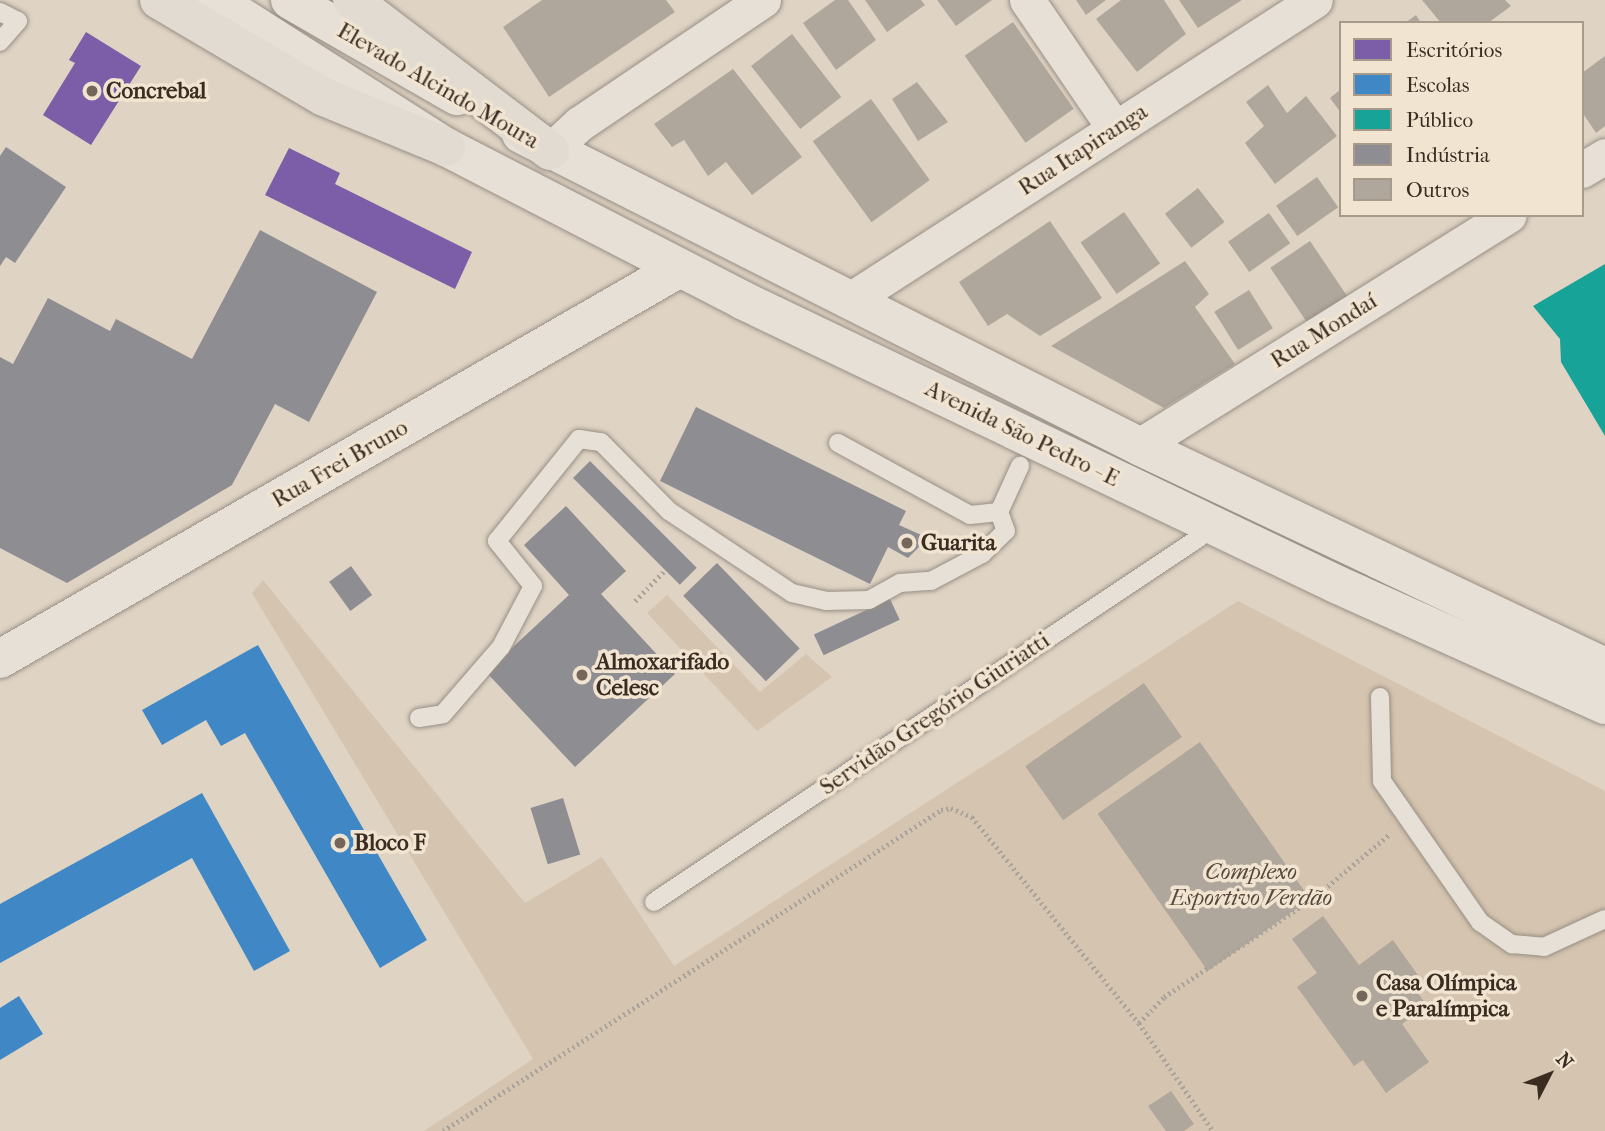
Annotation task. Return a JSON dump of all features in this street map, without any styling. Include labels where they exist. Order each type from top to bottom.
[{"type":"highway","points":[[159,0],[324,97],[446,147]]},
{"type":"highway","points":[[352,0],[550,151]]},
{"type":"main road","name":"Elevado Alcindo Moura","points":[[215,0],[446,147]]},
{"type":"main road","name":"Elevado Alcindo Moura","points":[[290,0],[550,151]]},
{"type":"main road","name":"Avenida São Pedro - E","points":[[446,147],[680,268],[1214,527],[1605,705]]},
{"type":"main road","name":"Avenida São Pedro - E","points":[[550,151],[1139,446],[1605,667]]},
{"type":"main road","name":"Rua Frei Bruno","points":[[0,659],[680,268]]},
{"type":"street","points":[[550,151],[579,124],[763,0]]},
{"type":"street","points":[[1027,0],[1115,129]]},
{"type":"street","name":"Rua Itapiranga","points":[[850,300],[1315,0]]},
{"type":"street","points":[[1584,169],[1605,156]]},
{"type":"street","name":"Rua Mondaí","points":[[1139,446],[1506,217]]},
{"type":"lane","points":[[0,12],[18,21],[0,43]]},
{"type":"lane","points":[[419,718],[443,714],[501,647],[533,586],[497,541],[579,439],[601,442],[669,511],[792,593],[825,601],[869,600],[900,583],[931,582],[982,554],[1006,531],[999,512],[1020,466]]},
{"type":"lane","points":[[838,443],[970,515],[999,512]]},
{"type":"lane","name":"Servidão Gregório Giuriatti","points":[[654,902],[1214,527]]},
{"type":"lane","points":[[1380,697],[1382,781],[1407,822],[1480,922],[1512,944],[1544,947],[1605,919]]},
{"type":"path","points":[[635,601],[665,570]]},
{"type":"path","points":[[443,1131],[942,810],[951,808],[972,817],[1139,1023],[1213,1131]]},
{"type":"path","points":[[1139,1023],[1164,997],[1315,897],[1372,846],[1407,822]]},
{"type":"green space","name":"Complexo Esportivo Verdão","points":[[263,580],[525,903],[602,857],[674,966],[1238,601],[1605,791],[1605,1131],[424,1131],[533,1059],[252,593]]},
{"type":"green space","points":[[667,595],[760,692],[806,654],[832,677],[757,731],[647,613]]},
{"type":"building: Escritórios","name":"Concrebal","points":[[86,32],[141,66],[91,145],[43,115],[75,63],[69,60]]},
{"type":"building: Escritórios","points":[[289,148],[340,173],[335,184],[472,252],[455,289],[265,195]]},
{"type":"building: Escolas","name":"Bloco F","points":[[258,645],[427,940],[380,968],[245,733],[221,746],[206,720],[162,745],[142,710]]},
{"type":"building: Escolas","points":[[202,793],[290,951],[254,971],[192,858],[0,963],[0,904]]},
{"type":"building: Escolas","points":[[19,996],[43,1034],[0,1060],[0,1008]]},
{"type":"building: Público","points":[[1605,264],[1605,436],[1561,362],[1560,339],[1533,306]]},
{"type":"building: Indústria","points":[[6,147],[66,187],[15,263],[6,257],[0,266],[0,156]]},
{"type":"building: Indústria","points":[[260,230],[377,292],[309,422],[275,404],[232,485],[67,583],[0,548],[0,357],[13,364],[48,298],[110,331],[116,319],[192,359]]},
{"type":"building: Indústria","points":[[696,407],[906,511],[899,525],[928,538],[908,558],[888,547],[870,584],[660,481]]},
{"type":"building: Indústria","points":[[590,461],[697,568],[680,585],[573,478]]},
{"type":"building: Indústria","points":[[566,506],[626,571],[601,594],[675,674],[575,767],[486,672],[569,595],[524,545]]},
{"type":"building: Indústria","points":[[717,563],[800,649],[766,681],[683,596]]},
{"type":"building: Indústria","points":[[351,566],[372,595],[350,611],[329,582]]},
{"type":"building: Indústria","points":[[890,599],[900,620],[824,655],[814,634]]},
{"type":"building: Indústria","points":[[563,798],[580,854],[548,864],[530,808]]},
{"type":"building: Outros","points":[[542,0],[666,0],[675,12],[549,97],[503,27]]},
{"type":"building: Outros","points":[[835,0],[848,0],[876,40],[836,70],[803,23]]},
{"type":"building: Outros","points":[[865,0],[921,0],[925,5],[887,32]]},
{"type":"building: Outros","points":[[937,0],[992,0],[956,26]]},
{"type":"building: Outros","points":[[1076,0],[1106,0],[1086,15]]},
{"type":"building: Outros","points":[[1121,0],[1164,0],[1186,34],[1137,72],[1096,19]]},
{"type":"building: Outros","points":[[1179,0],[1242,0],[1198,28]]},
{"type":"building: Outros","points":[[1422,0],[1505,0],[1511,6],[1491,21],[1439,21]]},
{"type":"building: Outros","points":[[1416,15],[1420,21],[1408,21]]},
{"type":"building: Outros","points":[[1013,22],[1074,109],[1025,143],[965,56]]},
{"type":"building: Outros","points":[[792,34],[841,97],[800,129],[751,66]]},
{"type":"building: Outros","points":[[1605,56],[1605,126],[1596,133],[1584,115],[1584,72]]},
{"type":"building: Outros","points":[[733,69],[802,157],[752,195],[726,162],[708,176],[684,140],[672,147],[654,124]]},
{"type":"building: Outros","points":[[917,82],[948,122],[918,141],[892,99]]},
{"type":"building: Outros","points":[[1268,85],[1287,113],[1306,96],[1337,136],[1275,184],[1245,143],[1264,126],[1246,102]]},
{"type":"building: Outros","points":[[1339,91],[1339,110],[1330,98]]},
{"type":"building: Outros","points":[[871,99],[930,180],[872,222],[813,141]]},
{"type":"building: Outros","points":[[1317,177],[1338,207],[1297,236],[1276,206]]},
{"type":"building: Outros","points":[[1198,188],[1224,222],[1191,248],[1165,214]]},
{"type":"building: Outros","points":[[1124,212],[1160,264],[1117,294],[1081,242]]},
{"type":"building: Outros","points":[[1269,213],[1290,243],[1249,272],[1228,242]]},
{"type":"building: Outros","points":[[1050,221],[1102,298],[1040,336],[1007,314],[988,326],[959,282]]},
{"type":"building: Outros","points":[[1310,241],[1347,296],[1307,323],[1270,268]]},
{"type":"building: Outros","points":[[1185,261],[1209,294],[1195,307],[1235,364],[1164,408],[1051,346]]},
{"type":"building: Outros","points":[[1249,290],[1273,328],[1238,350],[1214,312]]},
{"type":"building: Outros","points":[[1144,683],[1182,737],[1063,820],[1025,766]]},
{"type":"building: Outros","points":[[1200,742],[1310,899],[1208,971],[1098,814]]},
{"type":"building: Outros","name":"Casa Olímpica e Paralímpica","points":[[1323,916],[1359,965],[1393,940],[1422,981],[1414,987],[1427,1006],[1402,1024],[1429,1062],[1386,1093],[1363,1060],[1354,1066],[1297,987],[1317,973],[1292,939]]},
{"type":"building: Outros","points":[[1171,1091],[1194,1124],[1184,1131],[1166,1131],[1148,1106]]},
{"type":"place","name":"Concrebal","points":[[92,91]]},
{"type":"place","name":"Guarita","points":[[907,543]]},
{"type":"place","name":"Almoxarifado Celesc","points":[[582,675]]},
{"type":"place","name":"Bloco F","points":[[340,843]]},
{"type":"place","name":"Casa Olímpica e Paralímpica","points":[[1362,996]]}]
